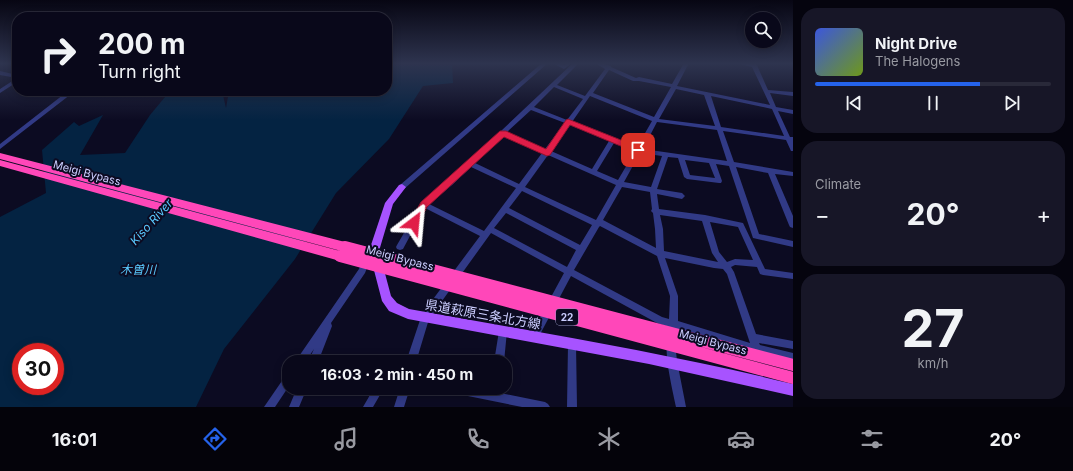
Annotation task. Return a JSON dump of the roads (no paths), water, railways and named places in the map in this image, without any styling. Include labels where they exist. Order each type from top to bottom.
[{"type":"highway","name":"Meigi Bypass","points":[[0,156],[793,365]]},
{"type":"highway","name":"Meigi Bypass","points":[[0,163],[793,378]]},
{"type":"main road","points":[[374,251],[389,203],[402,187]]},
{"type":"main road","name":"県道萩原三条北方線","points":[[374,251],[388,301],[400,311],[425,317],[672,362],[735,375],[793,390]]},
{"type":"street","points":[[402,187],[525,82]]},
{"type":"street","points":[[400,247],[424,204],[470,164],[556,82]]},
{"type":"street","points":[[413,355],[425,317],[547,153],[597,82]]},
{"type":"street","points":[[649,82],[793,112]]},
{"type":"street","points":[[534,337],[581,249],[598,223],[676,82]]},
{"type":"street","points":[[762,82],[790,139],[793,149]]},
{"type":"street","points":[[0,91],[12,83]]},
{"type":"street","points":[[553,85],[655,120],[790,139]]},
{"type":"street","points":[[766,91],[793,94]]},
{"type":"street","points":[[707,94],[730,165],[756,236]]},
{"type":"street","points":[[0,147],[66,96]]},
{"type":"street","points":[[530,107],[638,150],[793,174]]},
{"type":"street","points":[[503,133],[620,184],[682,196]]},
{"type":"street","points":[[593,172],[613,140]]},
{"type":"street","points":[[666,155],[653,190],[655,211],[659,229],[660,254],[674,296],[670,352],[681,407]]},
{"type":"street","points":[[681,157],[687,176],[719,181],[712,162]]},
{"type":"street","points":[[470,164],[522,187],[660,254],[714,265],[726,266],[735,262],[759,264]]},
{"type":"street","points":[[771,171],[793,225]]},
{"type":"street","points":[[424,204],[487,232],[673,326],[757,349],[793,357]]},
{"type":"street","points":[[504,209],[581,249]]},
{"type":"street","points":[[655,211],[705,218],[740,225],[763,272],[793,276]]},
{"type":"street","points":[[705,218],[716,253],[730,272],[757,349]]},
{"type":"street","points":[[744,234],[793,244]]},
{"type":"street","points":[[305,355],[362,271],[368,257],[374,251]]},
{"type":"street","points":[[316,355],[334,312]]},
{"type":"street","points":[[500,355],[503,331]]},
{"type":"street","points":[[753,338],[793,345]]},
{"type":"street","points":[[572,344],[572,407]]},
{"type":"street","points":[[270,407],[282,389]]},
{"type":"street","points":[[294,407],[299,395]]},
{"type":"street","points":[[368,407],[375,395]]},
{"type":"street","points":[[399,407],[403,395]]},
{"type":"street","points":[[506,395],[545,407]]},
{"type":"water","name":"木曽川","points":[[392,82],[453,82],[423,86],[389,139],[336,193],[295,259],[224,349],[196,407],[0,407],[0,217],[46,193],[42,150],[74,122],[79,126],[103,115],[80,155],[125,153],[150,115],[166,96],[223,96],[226,108],[228,96],[392,96]]},
{"type":"water label","name":"Kiso River","points":[[151,222]]}]
